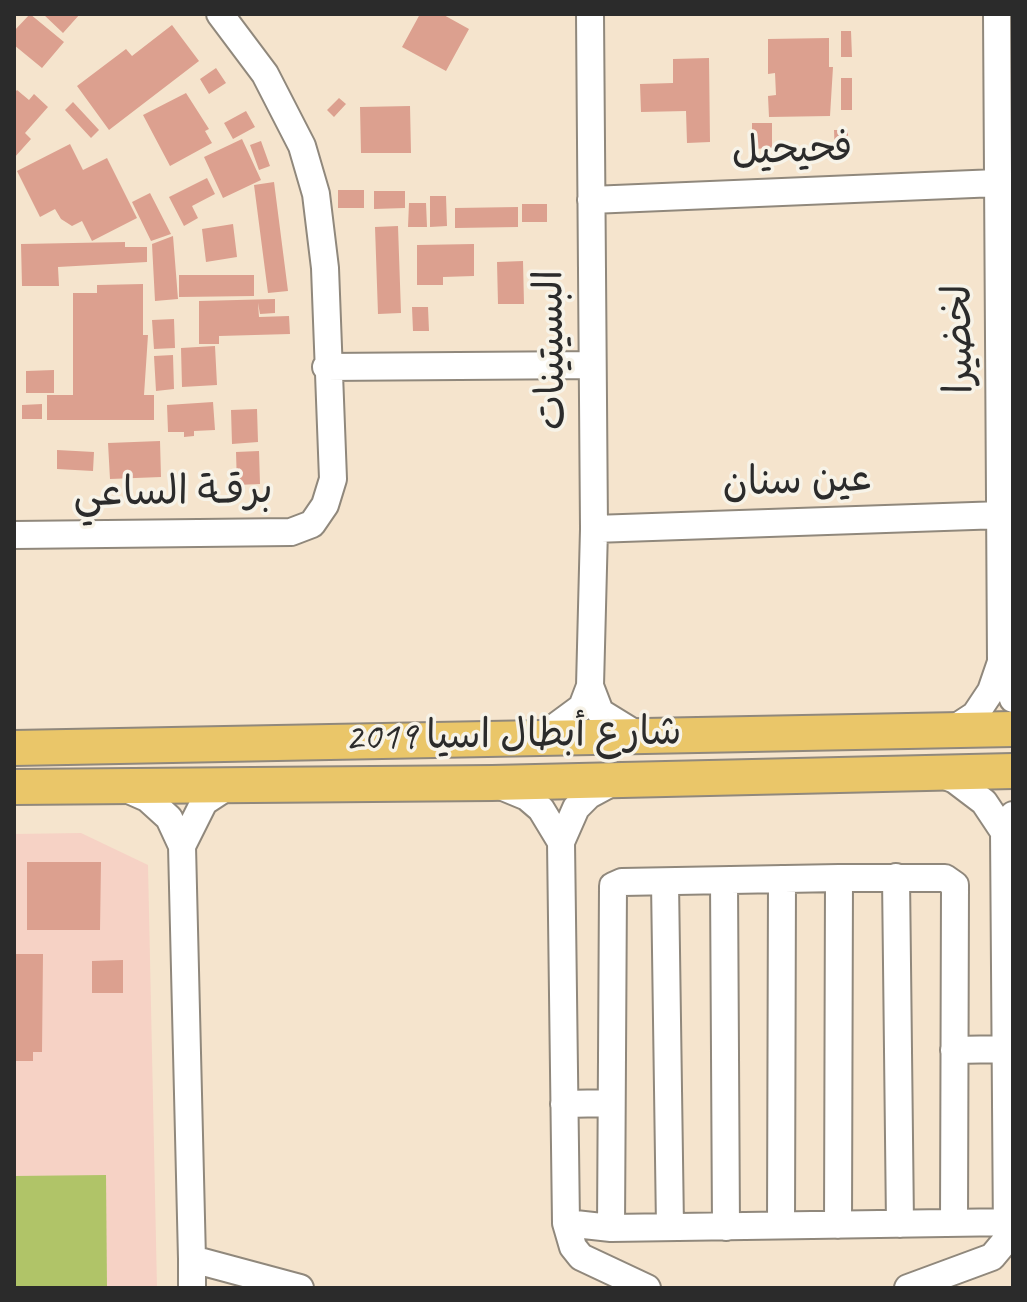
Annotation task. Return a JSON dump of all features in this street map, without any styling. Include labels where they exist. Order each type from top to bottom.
[{"type":"main road","name":"شارع أبطال اسيا 2019","points":[[14,748],[1013,729]]},
{"type":"main road","name":"شارع أبطال اسيا 2019","points":[[14,787],[492,783],[1013,771]]},
{"type":"street","name":"برقـة الساعي","points":[[14,535],[291,532],[312,524],[325,505],[333,479],[326,367],[325,268],[316,194],[302,146],[265,74],[220,14]]},
{"type":"street","name":"البسيتينات","points":[[590,14],[594,529],[590,686]]},
{"type":"street","name":"لخضيرا","points":[[997,14],[997,183],[1007,354],[1001,662],[1013,699]]},
{"type":"street","name":"فحيحيل","points":[[591,200],[997,183]]},
{"type":"street","points":[[326,367],[592,365]]},
{"type":"street","name":"عين سنان","points":[[594,529],[1002,515]]},
{"type":"street","name":"لخضيرا","points":[[952,730],[975,715],[991,691],[1001,662]]},
{"type":"street","points":[[590,686],[600,712],[639,736]]},
{"type":"street","points":[[540,738],[582,707],[590,686]]},
{"type":"street","points":[[908,1288],[992,1257],[1007,1239],[1010,1222],[1006,1049],[1009,983],[1008,824],[955,780],[938,773]]},
{"type":"street","points":[[622,779],[605,785],[582,801],[566,824],[561,842],[566,1223],[573,1247],[581,1257],[647,1288]]},
{"type":"street","points":[[182,846],[204,802],[233,783]]},
{"type":"street","points":[[492,783],[510,788],[534,803],[553,824],[561,842]]},
{"type":"street","points":[[116,785],[147,798],[169,818],[182,846],[192,1288]]},
{"type":"street","points":[[896,877],[900,1224]]},
{"type":"street","points":[[611,1228],[611,889],[617,883],[896,877],[945,878],[955,885],[954,1223]]},
{"type":"street","points":[[838,1225],[839,878]]},
{"type":"street","points":[[781,1225],[782,879]]},
{"type":"street","points":[[724,881],[726,1227]]},
{"type":"street","points":[[665,882],[670,1227]]},
{"type":"street","points":[[954,1050],[1006,1049]]},
{"type":"street","points":[[564,1104],[611,1103]]},
{"type":"street","points":[[566,1223],[611,1228],[1010,1222]]},
{"type":"street","points":[[192,1259],[300,1288]]},
{"type":"shaded area","points":[[81,833],[148,865],[157,1288],[14,1288],[14,834]]},
{"type":"green space","points":[[106,1175],[107,1288],[14,1288],[14,1176]]},
{"type":"building","points":[[30,14],[64,42],[42,68],[14,45],[14,31]]},
{"type":"building","points":[[43,14],[80,14],[63,33]]},
{"type":"building","points":[[420,14],[442,14],[469,29],[446,71],[402,47]]},
{"type":"building","points":[[172,25],[199,61],[109,130],[77,86],[126,49],[132,56]]},
{"type":"building","points":[[841,31],[851,31],[852,57],[841,57]]},
{"type":"building","points":[[829,38],[829,67],[833,67],[830,116],[769,117],[768,96],[776,95],[775,73],[768,74],[768,39]]},
{"type":"building","points":[[709,58],[710,142],[687,143],[686,111],[641,112],[640,84],[673,83],[673,59]]},
{"type":"building","points":[[216,68],[226,83],[209,94],[200,79]]},
{"type":"building","points":[[841,78],[852,78],[852,110],[841,110]]},
{"type":"building","points":[[17,90],[29,100],[34,94],[48,107],[25,133],[31,139],[14,158],[14,93]]},
{"type":"building","points":[[186,93],[209,129],[205,131],[212,143],[170,166],[143,115]]},
{"type":"building","points":[[339,98],[346,104],[334,117],[327,110]]},
{"type":"building","points":[[73,102],[99,130],[91,138],[65,110]]},
{"type":"building","points":[[410,106],[411,153],[361,153],[360,107]]},
{"type":"building","points":[[246,111],[255,127],[233,139],[224,123]]},
{"type":"building","points":[[752,123],[772,123],[772,148],[752,149]]},
{"type":"building","points":[[834,130],[848,130],[848,154],[835,155]]},
{"type":"building","points":[[242,139],[261,180],[223,198],[204,157]]},
{"type":"building","points":[[261,141],[270,166],[259,170],[250,145]]},
{"type":"building","points":[[70,144],[83,170],[107,158],[137,218],[92,241],[82,221],[72,226],[61,219],[55,209],[40,217],[17,171]]},
{"type":"building","points":[[207,178],[215,194],[192,206],[198,218],[184,226],[169,197]]},
{"type":"building","points":[[274,182],[288,291],[268,293],[254,185]]},
{"type":"building","points":[[338,190],[364,190],[364,208],[338,208]]},
{"type":"building","points":[[374,191],[405,191],[405,208],[374,209]]},
{"type":"building","points":[[150,193],[171,234],[151,241],[132,202]]},
{"type":"building","points":[[430,196],[446,196],[447,226],[430,227]]},
{"type":"building","points":[[409,203],[426,203],[427,227],[408,227]]},
{"type":"building","points":[[522,204],[547,204],[547,222],[522,222]]},
{"type":"building","points":[[518,207],[518,227],[455,228],[455,208]]},
{"type":"building","points":[[233,224],[237,257],[206,262],[202,229]]},
{"type":"building","points":[[398,226],[401,313],[378,314],[375,227]]},
{"type":"building","points":[[173,236],[178,299],[155,301],[152,244]]},
{"type":"building","points":[[125,242],[125,247],[147,247],[147,262],[58,267],[59,286],[22,286],[21,244]]},
{"type":"building","points":[[474,244],[474,276],[443,277],[443,285],[417,285],[417,245]]},
{"type":"building","points":[[523,261],[524,304],[498,304],[497,262]]},
{"type":"building","points":[[179,275],[254,275],[254,296],[179,297]]},
{"type":"building","points":[[143,284],[143,335],[148,335],[144,395],[154,395],[154,420],[47,420],[47,395],[73,395],[73,293],[97,293],[97,285]]},
{"type":"building","points":[[275,299],[275,313],[260,314],[258,303],[259,317],[289,316],[290,334],[219,336],[219,344],[199,344],[199,301]]},
{"type":"building","points":[[412,307],[428,307],[429,331],[413,331]]},
{"type":"building","points":[[174,319],[175,348],[154,349],[152,320]]},
{"type":"building","points":[[215,346],[217,385],[182,387],[181,348]]},
{"type":"building","points":[[173,355],[174,389],[156,391],[154,356]]},
{"type":"building","points":[[54,370],[54,393],[26,393],[26,371]]},
{"type":"building","points":[[213,402],[215,430],[194,431],[194,436],[184,437],[184,432],[168,432],[167,405]]},
{"type":"building","points":[[42,404],[42,419],[22,419],[22,405]]},
{"type":"building","points":[[257,409],[258,442],[232,444],[231,410]]},
{"type":"building","points":[[160,441],[161,477],[110,479],[108,443]]},
{"type":"building","points":[[57,450],[94,452],[93,471],[57,469]]},
{"type":"building","points":[[259,451],[260,484],[237,485],[236,452]]},
{"type":"building","points":[[27,862],[101,862],[100,930],[27,930]]},
{"type":"building","points":[[14,954],[43,954],[42,1052],[33,1052],[33,1061],[14,1061]]},
{"type":"building","points":[[123,960],[123,993],[92,993],[92,961]]}]
